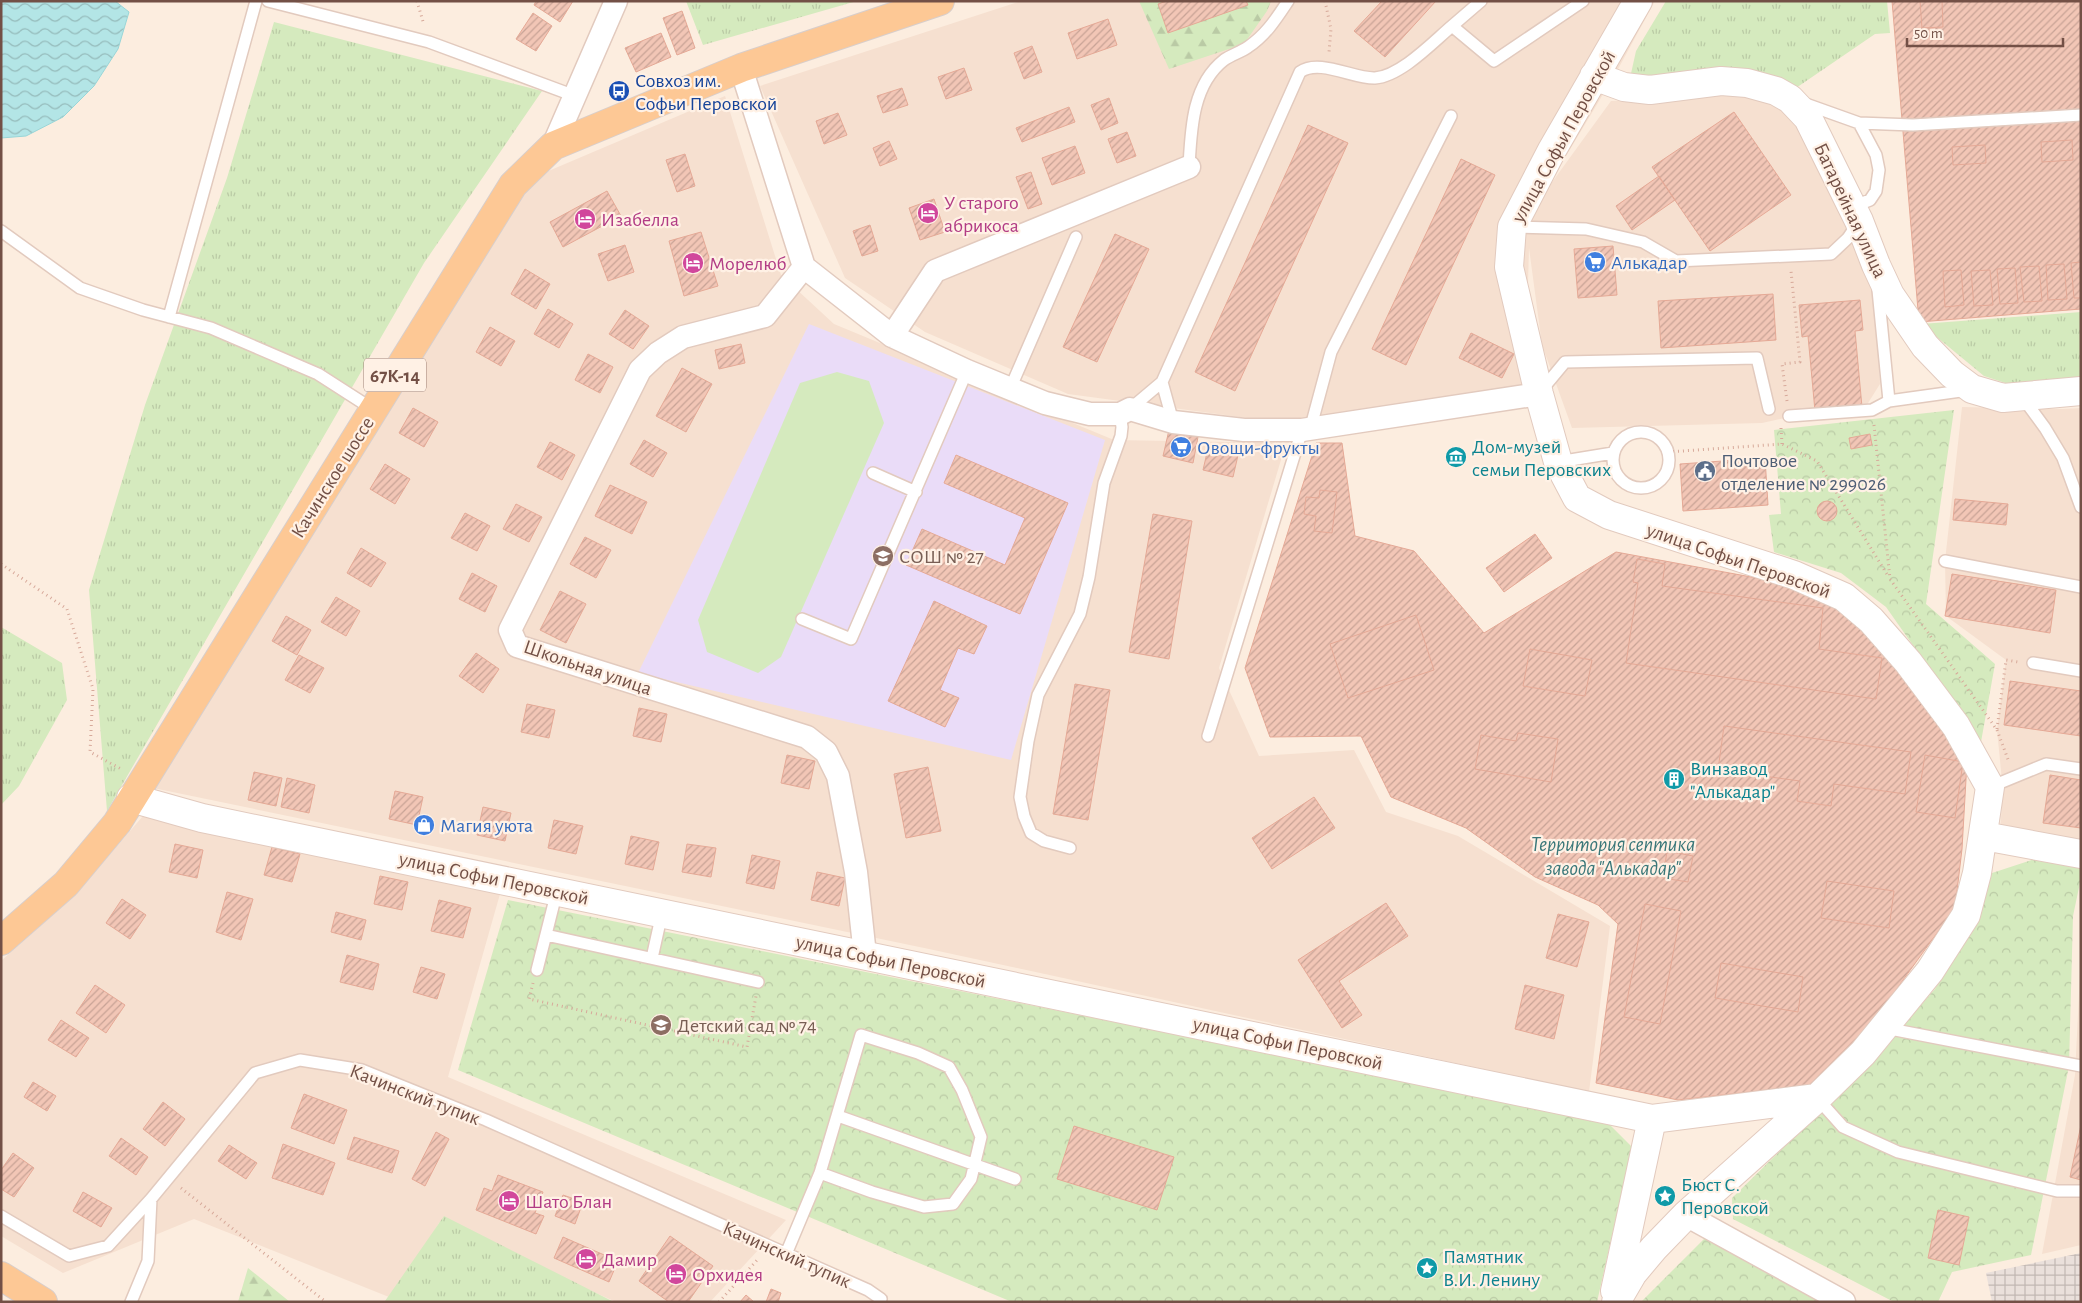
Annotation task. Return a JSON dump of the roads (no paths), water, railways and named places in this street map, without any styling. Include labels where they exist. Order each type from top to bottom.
[{"type":"main road","name":"Качинское шоссе","points":[[1,940],[66,884],[117,824],[513,185],[553,146],[741,68],[940,1]]},
{"type":"main road","points":[[1,1276],[43,1302]]},
{"type":"street","name":"улица Софьи Перовской","points":[[1638,1],[1552,150],[1512,227],[1509,267],[1539,394],[1558,462],[1577,498],[1609,515],[1794,575],[1844,597],[1871,620],[1908,662],[1956,726],[1990,787]]},
{"type":"street","points":[[553,146],[576,96],[614,2]]},
{"type":"street","points":[[741,68],[804,267],[892,336],[1010,389],[1045,403],[1090,414],[1125,412],[1173,422],[1244,430],[1306,430],[1539,394]]},
{"type":"street","name":"Батарейная улица","points":[[1594,76],[1624,87],[1650,90],[1721,82],[1747,83],[1776,91],[1790,98],[1808,118],[1855,214],[1890,295],[1924,346],[1955,386],[2003,398],[2081,391]]},
{"type":"street","points":[[892,336],[935,271],[1189,166]]},
{"type":"street","name":"Школьная улица","points":[[804,267],[765,316],[683,337],[658,352],[640,370],[510,630],[517,646],[806,737],[826,752],[838,776],[856,872],[865,955]]},
{"type":"street","points":[[1614,1302],[1633,1272],[1654,1248],[1686,1215],[1817,1098],[1863,1053],[1930,971],[1966,915],[1984,836],[1990,787]]},
{"type":"street","name":"улица Софьи Перовской","points":[[138,789],[202,818],[1652,1119],[1817,1098]]},
{"type":"street","points":[[1984,836],[2081,854]]},
{"type":"street","points":[[1614,1302],[1652,1119]]},
{"type":"street","points":[[1686,1215],[1844,1302]]},
{"type":"lane","points":[[169,317],[256,1]]},
{"type":"lane","points":[[268,1],[430,42],[576,96]]},
{"type":"lane","points":[[1189,166],[1193,111],[1207,79],[1224,60],[1247,48],[1266,33],[1288,1]]},
{"type":"lane","points":[[1070,848],[1044,841],[1031,833],[1024,816],[1020,797],[1028,741],[1038,695],[1080,614],[1089,577],[1104,483],[1121,436],[1125,412],[1162,382],[1300,72],[1305,68],[1328,69],[1375,78],[1389,74],[1407,63],[1481,1]]},
{"type":"lane","points":[[1452,26],[1494,61],[1583,1]]},
{"type":"lane","points":[[1790,98],[1859,123],[1913,126],[2081,115]]},
{"type":"lane","points":[[1208,736],[1331,352],[1451,116]]},
{"type":"lane","points":[[1512,227],[1586,229],[1642,242],[1676,261],[1831,254],[1848,238],[1855,214],[1870,200],[1876,191],[1879,170],[1876,155],[1859,123]]},
{"type":"lane","points":[[1,231],[80,288],[169,317],[211,328],[318,374],[374,410]]},
{"type":"lane","points":[[1010,389],[1076,237]]},
{"type":"lane","points":[[1876,266],[1889,401]]},
{"type":"lane","points":[[1539,394],[1565,362],[1758,358],[1769,409]]},
{"type":"lane","points":[[802,618],[851,639],[967,371]]},
{"type":"lane","points":[[1162,382],[1173,422]]},
{"type":"lane","points":[[1785,416],[1872,410],[1889,401],[1955,386]]},
{"type":"lane","points":[[2022,397],[2045,428],[2063,458],[2081,507]]},
{"type":"lane","points":[[1558,462],[1613,452],[1623,437],[1640,432],[1657,437],[1664,444],[1668,452],[1669,461],[1667,471],[1662,479],[1655,484],[1636,488],[1627,485],[1614,471],[1612,462],[1613,452]]},
{"type":"lane","points":[[873,472],[916,492]]},
{"type":"lane","points":[[1945,561],[2081,587]]},
{"type":"lane","points":[[2033,663],[2081,671]]},
{"type":"lane","points":[[1990,787],[2046,764],[2081,769]]},
{"type":"lane","points":[[537,970],[557,891]]},
{"type":"lane","points":[[652,958],[662,913]]},
{"type":"lane","points":[[546,934],[758,982]]},
{"type":"lane","points":[[1885,1028],[2081,1066]]},
{"type":"lane","points":[[786,1254],[820,1174],[861,1035],[918,1054],[949,1067],[962,1090],[981,1137],[971,1179],[953,1204],[924,1207],[820,1174]]},
{"type":"lane","name":"Качинский тупик","points":[[1,1216],[69,1256],[108,1246],[169,1178],[255,1073],[300,1060],[362,1070],[486,1120],[868,1290],[883,1301]]},
{"type":"lane","points":[[1817,1098],[1843,1127],[1898,1152],[2057,1191],[2081,1191]]},
{"type":"lane","points":[[838,1116],[1015,1179]]},
{"type":"lane","points":[[131,1302],[148,1261],[151,1199]]},
{"type":"lane","points":[[121,1302],[138,1285]]},
{"type":"water","points":[[1,1],[115,1],[129,12],[118,49],[94,86],[63,117],[26,136],[1,138]]},
{"type":"place","name":"Совхоз им. Софьи Перовской","points":[[619,91]]},
{"type":"place","name":"У старого абрикоса","points":[[928,213]]},
{"type":"place","name":"Изабелла","points":[[585,219]]},
{"type":"place","name":"Алькадар","points":[[1595,262]]},
{"type":"place","name":"Морелюб","points":[[693,263]]},
{"type":"place","name":"Овощи-фрукты","points":[[1181,447]]},
{"type":"place","name":"Дом-музей семьи Перовских","points":[[1456,457]]},
{"type":"place","name":"Почтовое отделение № 299026","points":[[1705,471]]},
{"type":"place","name":"СОШ № 27","points":[[883,556]]},
{"type":"place","name":"Винзавод \"Алькадар\"","points":[[1674,779]]},
{"type":"place","name":"Магия уюта","points":[[424,825]]},
{"type":"place","name":"Детский сад № 74","points":[[661,1025]]},
{"type":"place","name":"Бюст С. Перовской","points":[[1665,1196]]},
{"type":"place","name":"Шато Блан","points":[[509,1201]]},
{"type":"place","name":"Дамир","points":[[586,1259]]},
{"type":"place","name":"Памятник В.И. Ленину","points":[[1427,1268]]},
{"type":"place","name":"Орхидея","points":[[676,1274]]},
{"type":"water label","name":"Территория септика завода \"Алькадар\"","points":[[1613,856]]}]
